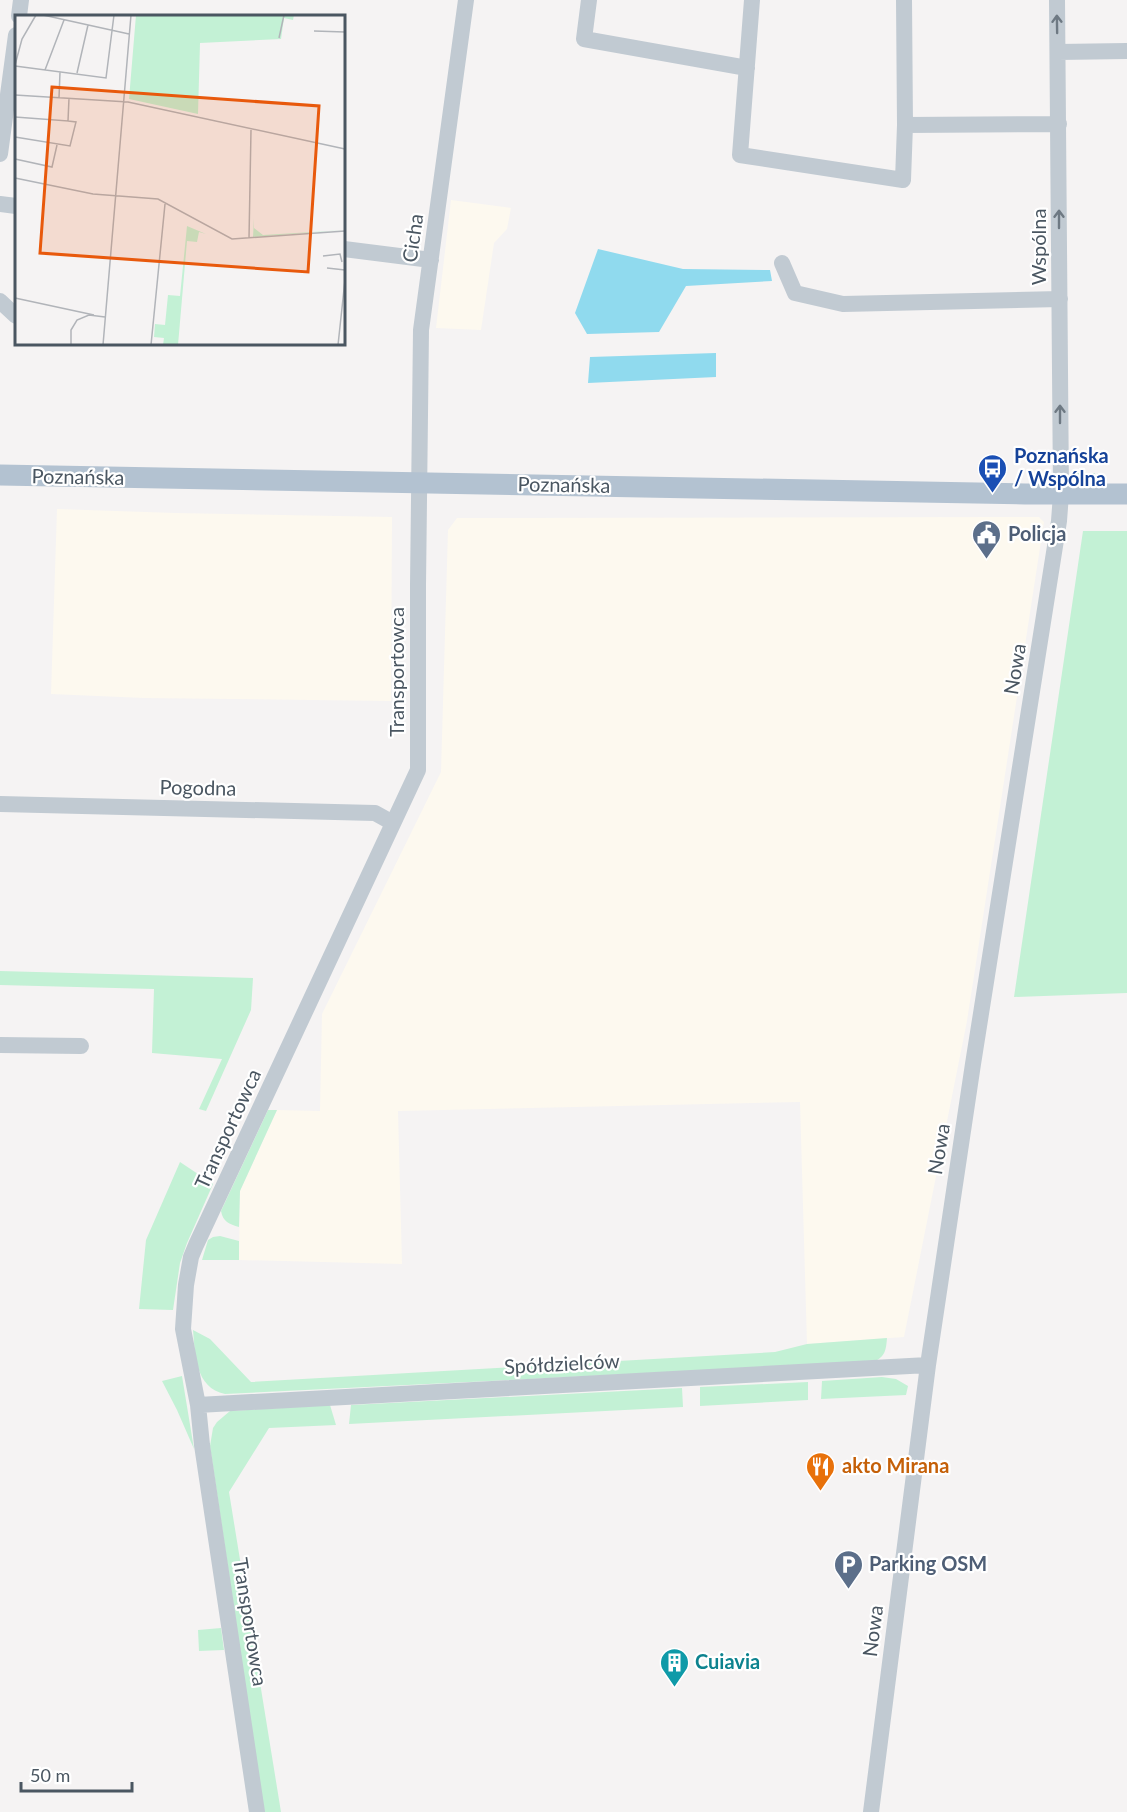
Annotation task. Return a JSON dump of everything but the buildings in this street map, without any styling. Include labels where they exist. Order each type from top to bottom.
[{"type":"main road","name":"Poznańska","points":[[0,475],[419,483],[1061,484],[1127,494]]},
{"type":"street","points":[[19,15],[21,0]]},
{"type":"street","name":"Cicha","points":[[419,483],[422,330],[466,0]]},
{"type":"street","points":[[589,0],[584,39],[747,68]]},
{"type":"street","points":[[752,0],[740,155],[903,180],[904,0]]},
{"type":"street","name":"Wspólna","points":[[1057,0],[1061,484]]},
{"type":"street","points":[[0,154],[15,42]]},
{"type":"street","points":[[1058,52],[1127,51]]},
{"type":"street","points":[[905,125],[1059,124]]},
{"type":"street","points":[[0,204],[15,206]]},
{"type":"street","points":[[345,249],[431,260]]},
{"type":"street","points":[[782,263],[795,293],[843,304],[1060,299]]},
{"type":"street","points":[[0,301],[15,315]]},
{"type":"street","name":"Transportowca","points":[[257,1812],[198,1405],[183,1329],[186,1286],[191,1257],[418,770],[419,483]]},
{"type":"street","name":"Nowa","points":[[871,1812],[928,1365],[1057,533],[1061,484]]},
{"type":"street","name":"Pogodna","points":[[0,804],[375,813],[393,823]]},
{"type":"street","points":[[0,1044],[81,1046]]},
{"type":"street","name":"Spółdzielców","points":[[198,1405],[928,1365]]},
{"type":"path","points":[[1061,484],[1105,475]]},
{"type":"shaded area","points":[[451,200],[511,208],[507,229],[494,243],[481,330],[436,328]]},
{"type":"shaded area","points":[[57,509],[392,517],[391,701],[144,698],[51,694]]},
{"type":"shaded area","points":[[1039,517],[1044,522],[967,1021],[904,1337],[807,1344],[800,1102],[398,1111],[402,1264],[239,1260],[240,1191],[277,1110],[320,1111],[322,1014],[441,772],[448,530],[457,518]]},
{"type":"green space","points":[[1083,531],[1127,531],[1127,993],[1014,997]]},
{"type":"green space","points":[[0,971],[253,978],[251,1010],[206,1111],[199,1109],[222,1059],[152,1053],[154,989],[0,985]]},
{"type":"green space","points":[[268,1110],[277,1110],[240,1191],[239,1227],[227,1222],[221,1211]]},
{"type":"green space","points":[[180,1162],[213,1184],[180,1263],[173,1310],[139,1309],[146,1240]]},
{"type":"green space","points":[[220,1236],[239,1241],[239,1260],[202,1260],[208,1240]]},
{"type":"green space","points":[[193,1330],[210,1339],[251,1382],[775,1352],[807,1344],[887,1338],[884,1353],[874,1362],[225,1394],[215,1391],[208,1385],[198,1369]]},
{"type":"green space","points":[[182,1376],[194,1449],[162,1381]]},
{"type":"green space","points":[[882,1377],[896,1379],[908,1386],[906,1395],[821,1399],[822,1381]]},
{"type":"green space","points":[[808,1382],[808,1400],[700,1406],[700,1387]]},
{"type":"green space","points":[[682,1388],[683,1407],[349,1424],[351,1405]]},
{"type":"green space","points":[[330,1405],[336,1425],[269,1428],[229,1492],[281,1812],[264,1812],[210,1446],[213,1428],[230,1411]]},
{"type":"green space","points":[[221,1628],[224,1650],[199,1651],[198,1630]]},
{"type":"water","points":[[598,249],[683,269],[770,270],[772,281],[686,286],[659,332],[587,334],[575,313]]},
{"type":"water","points":[[716,353],[716,377],[588,383],[590,357]]},
{"type":"place","name":"Poznańska / Wspólna","points":[[993,494]]},
{"type":"place","name":"Policja","points":[[987,560]]},
{"type":"place","name":"akto Mirana","points":[[821,1492]]},
{"type":"place","name":"Parking OSM","points":[[848,1590]]},
{"type":"place","name":"Cuiavia","points":[[674,1688]]}]
